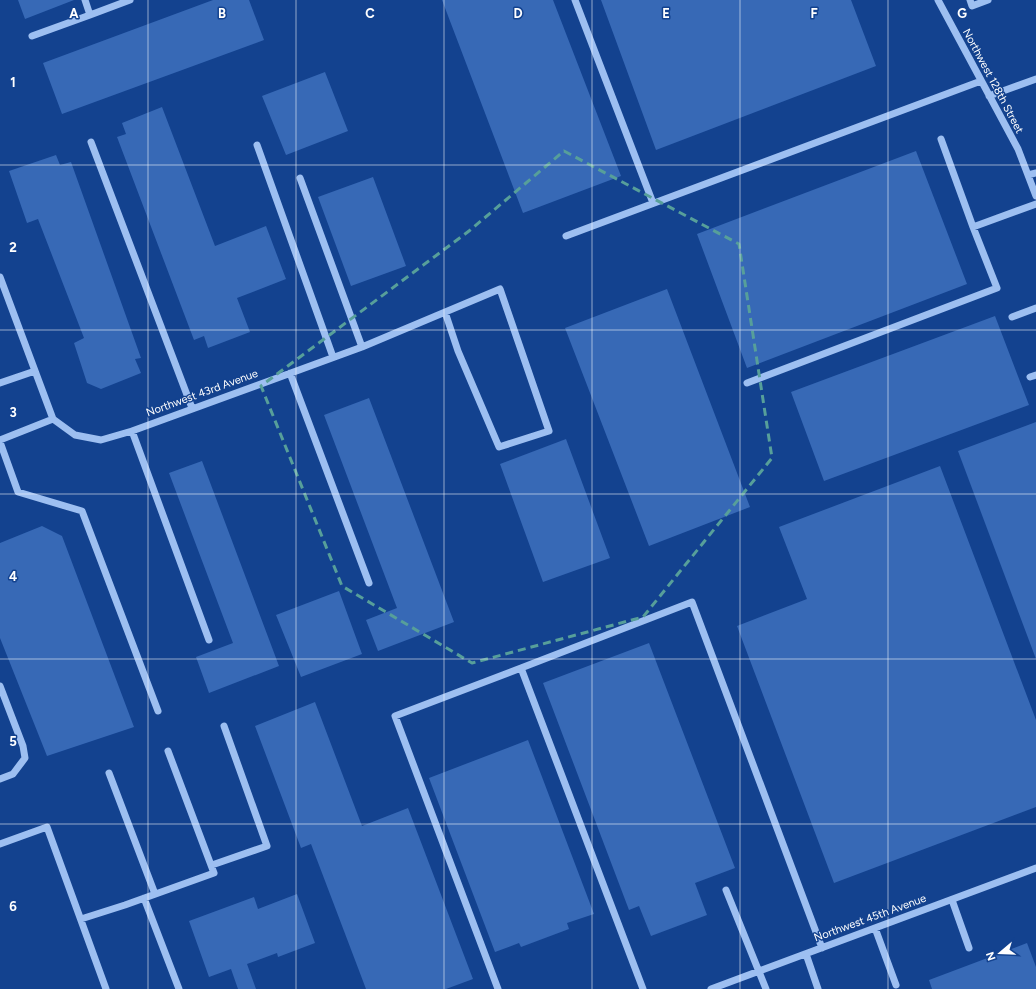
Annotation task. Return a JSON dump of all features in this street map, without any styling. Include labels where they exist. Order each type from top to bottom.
[{"type":"street","points":[[85,0],[90,15]]},
{"type":"street","points":[[32,36],[130,0]]},
{"type":"street","points":[[575,0],[653,203]]},
{"type":"street","name":"Northwest 128th Street","points":[[938,0],[1018,149],[1036,196]]},
{"type":"street","points":[[970,0],[972,6],[988,0]]},
{"type":"street","points":[[989,96],[1036,79]]},
{"type":"street","points":[[566,236],[981,81]]},
{"type":"street","points":[[747,383],[997,288],[973,227],[942,138]]},
{"type":"street","points":[[91,142],[192,408]]},
{"type":"street","points":[[257,145],[333,357]]},
{"type":"street","points":[[1028,175],[1036,173]]},
{"type":"street","points":[[300,178],[362,347]]},
{"type":"street","points":[[973,227],[1036,204]]},
{"type":"street","points":[[1,280],[53,419],[0,441],[18,492],[82,511],[158,711]]},
{"type":"street","name":"Northwest 43rd Avenue","points":[[53,419],[75,435],[101,440],[132,431],[362,347],[445,312],[500,289],[549,431],[499,448],[458,351],[445,312]]},
{"type":"street","points":[[1012,317],[1036,308]]},
{"type":"street","points":[[0,383],[35,370]]},
{"type":"street","points":[[290,373],[369,583]]},
{"type":"street","points":[[132,431],[209,640]]},
{"type":"street","points":[[498,989],[395,716],[692,602],[822,948]]},
{"type":"street","points":[[521,668],[642,989]]},
{"type":"street","points":[[0,686],[23,746],[25,758],[13,774],[0,779]]},
{"type":"street","points":[[212,865],[267,846],[224,726]]},
{"type":"street","points":[[81,919],[214,873],[168,751]]},
{"type":"street","points":[[109,773],[155,894]]},
{"type":"street","points":[[0,844],[47,827],[106,989]]},
{"type":"street","name":"Northwest 45th Avenue","points":[[711,989],[1036,868]]},
{"type":"street","points":[[726,890],[766,989]]},
{"type":"street","points":[[144,898],[179,989]]},
{"type":"street","points":[[952,900],[969,948]]},
{"type":"street","points":[[875,928],[896,985]]},
{"type":"street","points":[[806,954],[818,989]]},
{"type":"highlighted area","points":[[564,151],[739,244],[772,458],[643,617],[472,663],[342,586],[261,386],[469,231]]},
{"type":"building","points":[[18,0],[74,0],[25,19]]},
{"type":"building","points":[[213,0],[249,0],[264,40],[62,114],[43,63]]},
{"type":"building","points":[[442,0],[553,0],[621,176],[523,213]]},
{"type":"building","points":[[601,0],[851,0],[876,66],[656,150]]},
{"type":"building","points":[[325,72],[348,131],[286,155],[262,96]]},
{"type":"building","points":[[162,107],[215,246],[266,226],[286,279],[237,298],[250,332],[208,348],[204,336],[194,340],[117,137],[126,134],[122,123]]},
{"type":"building","points":[[916,151],[967,284],[747,368],[697,234]]},
{"type":"building","points":[[56,155],[60,165],[71,162],[141,358],[135,359],[141,373],[101,389],[87,383],[74,343],[84,338],[38,219],[27,223],[9,171]]},
{"type":"building","points":[[373,177],[406,266],[351,286],[318,197]]},
{"type":"building","points":[[667,289],[750,507],[649,546],[565,328]]},
{"type":"building","points":[[995,316],[1029,405],[824,481],[791,392]]},
{"type":"building","points":[[369,398],[454,622],[378,651],[366,620],[397,608],[324,415]]},
{"type":"building","points":[[1036,422],[1036,659],[958,451]]},
{"type":"building","points":[[566,439],[610,558],[543,582],[500,464]]},
{"type":"building","points":[[202,461],[279,666],[209,693],[196,657],[233,643],[169,473]]},
{"type":"building","points":[[940,466],[1036,720],[1036,807],[834,883],[737,626],[807,599],[779,527]]},
{"type":"building","points":[[42,526],[62,536],[134,727],[47,756],[0,638],[0,543]]},
{"type":"building","points":[[339,591],[362,654],[301,677],[276,615]]},
{"type":"building","points":[[649,643],[735,868],[695,883],[707,915],[651,936],[639,906],[629,910],[543,683]]},
{"type":"building","points":[[315,702],[362,826],[408,808],[473,979],[446,989],[366,989],[311,844],[301,848],[255,726]]},
{"type":"building","points":[[528,740],[594,914],[567,923],[569,929],[521,947],[519,943],[495,952],[429,778]]},
{"type":"building","points":[[297,894],[315,943],[278,957],[277,953],[247,964],[256,989],[238,989],[231,969],[209,977],[189,921],[254,897],[258,909]]},
{"type":"building","points":[[1027,943],[1036,967],[1036,989],[932,989],[929,980]]}]
